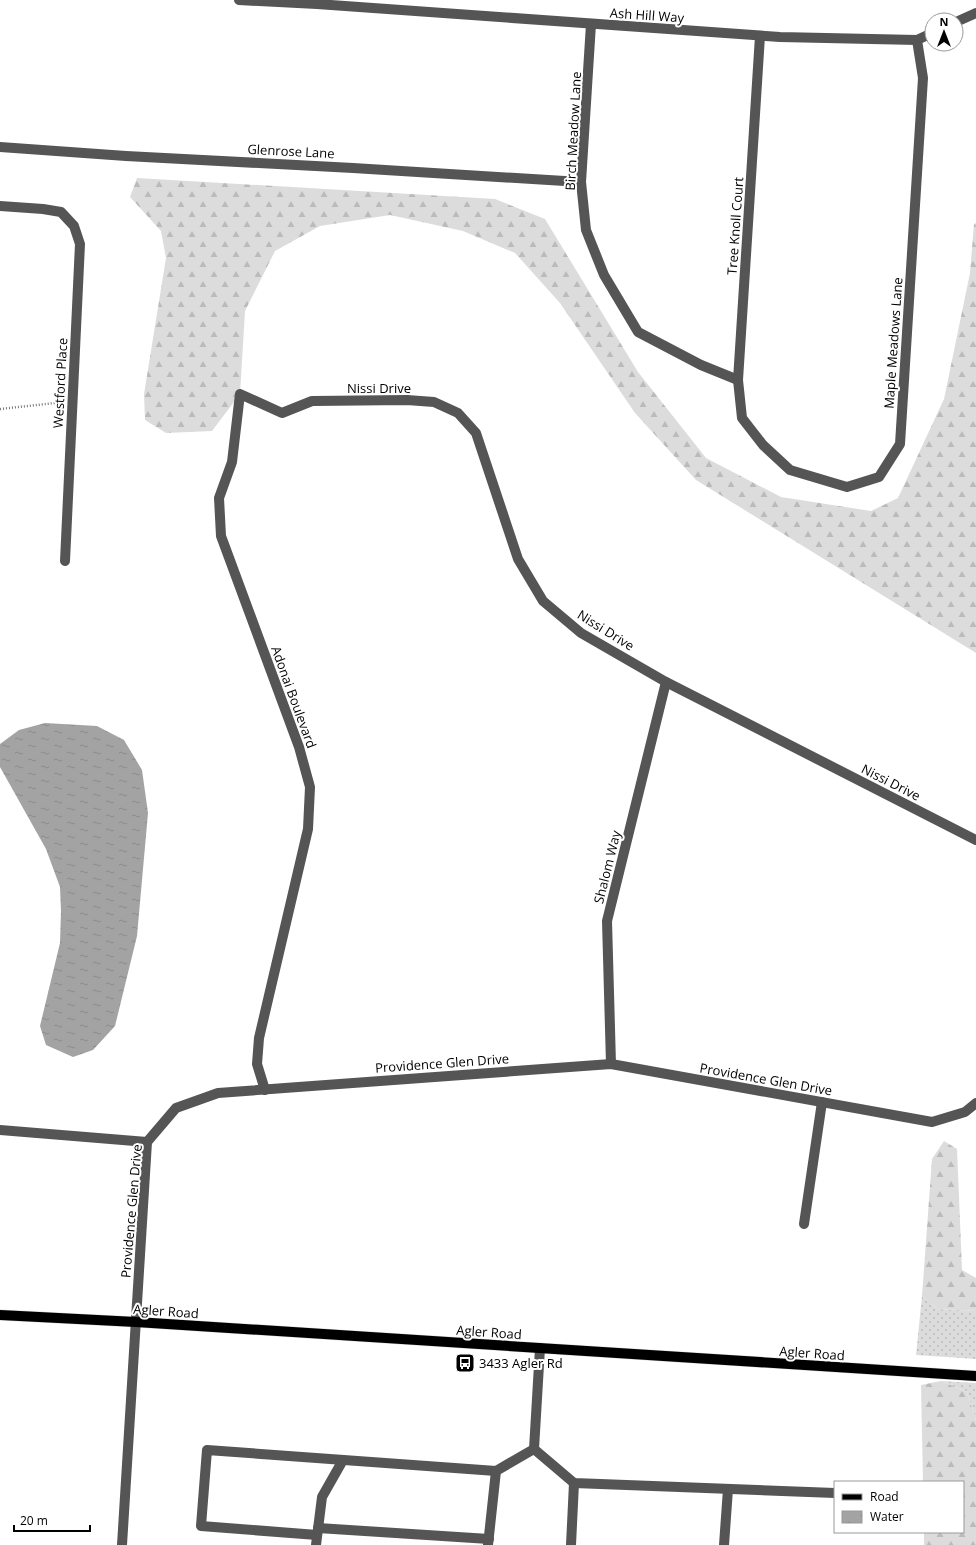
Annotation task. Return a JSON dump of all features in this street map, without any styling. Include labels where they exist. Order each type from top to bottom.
[{"type":"main road","name":"Agler Road","points":[[0,1316],[136,1322],[976,1376]]},
{"type":"street","name":"Ash Hill Way","points":[[239,0],[760,36],[917,40],[924,37]]},
{"type":"street","points":[[964,18],[976,13]]},
{"type":"street","name":"Birch Meadow Lane","points":[[592,24],[581,182],[586,230],[604,276],[638,332],[701,365],[738,380]]},
{"type":"street","name":"Tree Knoll Court","points":[[742,418],[738,380],[760,36]]},
{"type":"street","name":"Maple Meadows Lane","points":[[742,418],[763,445],[790,470],[848,487],[879,477],[900,444],[923,78],[917,40]]},
{"type":"street","name":"Glenrose Lane","points":[[0,147],[126,156],[384,169],[581,182]]},
{"type":"street","name":"Westford Place","points":[[0,206],[43,209],[61,212],[74,226],[80,244],[65,561]]},
{"type":"street","name":"Adonai Boulevard","points":[[265,1090],[257,1064],[259,1038],[308,829],[310,787],[299,747],[221,536],[219,498],[232,462],[240,394],[282,413],[312,401]]},
{"type":"street","name":"Nissi Drive","points":[[312,401],[434,402],[458,413],[476,433],[518,559],[543,601],[581,633],[666,682],[976,840]]},
{"type":"street","name":"Shalom Way","points":[[611,1064],[607,921],[666,682]]},
{"type":"street","name":"Providence Glen Drive","points":[[122,1545],[147,1142],[176,1108],[218,1093],[611,1064],[932,1122],[965,1112],[976,1103]]},
{"type":"street","points":[[804,1224],[822,1102]]},
{"type":"street","points":[[0,1130],[147,1142]]},
{"type":"street","points":[[534,1449],[540,1348]]},
{"type":"street","points":[[496,1472],[488,1542],[317,1531],[202,1526],[207,1450],[496,1472],[534,1449]]},
{"type":"street","points":[[534,1449],[574,1483],[834,1493]]},
{"type":"street","points":[[316,1545],[322,1497],[343,1460]]},
{"type":"street","points":[[570,1545],[574,1483]]},
{"type":"street","points":[[724,1545],[728,1489]]},
{"type":"path","points":[[0,409],[72,401]]},
{"type":"green space","points":[[137,178],[495,199],[545,219],[638,372],[706,458],[781,497],[871,511],[898,498],[944,399],[970,273],[974,224],[976,223],[976,653],[696,480],[635,413],[560,303],[515,253],[463,231],[390,215],[320,226],[275,251],[245,311],[240,394],[212,431],[166,433],[145,420],[144,394],[166,258],[161,231],[130,197]]},
{"type":"green space","points":[[944,1141],[957,1149],[962,1270],[976,1278],[976,1311],[938,1309],[922,1296],[932,1159]]},
{"type":"green space","points":[[922,1296],[938,1309],[976,1311],[976,1359],[916,1355]]},
{"type":"green space","points":[[941,1381],[976,1383],[976,1420],[967,1392]]},
{"type":"green space","points":[[941,1381],[967,1392],[976,1420],[976,1545],[924,1545],[924,1533],[964,1533],[964,1481],[923,1481],[921,1385]]},
{"type":"water","points":[[45,723],[97,726],[124,740],[142,770],[148,813],[137,936],[115,1026],[93,1050],[73,1057],[46,1045],[40,1026],[60,943],[60,887],[46,849],[0,767],[0,744],[19,730]]},
{"type":"place","name":"3433 Agler Rd","points":[[465,1363]]}]
